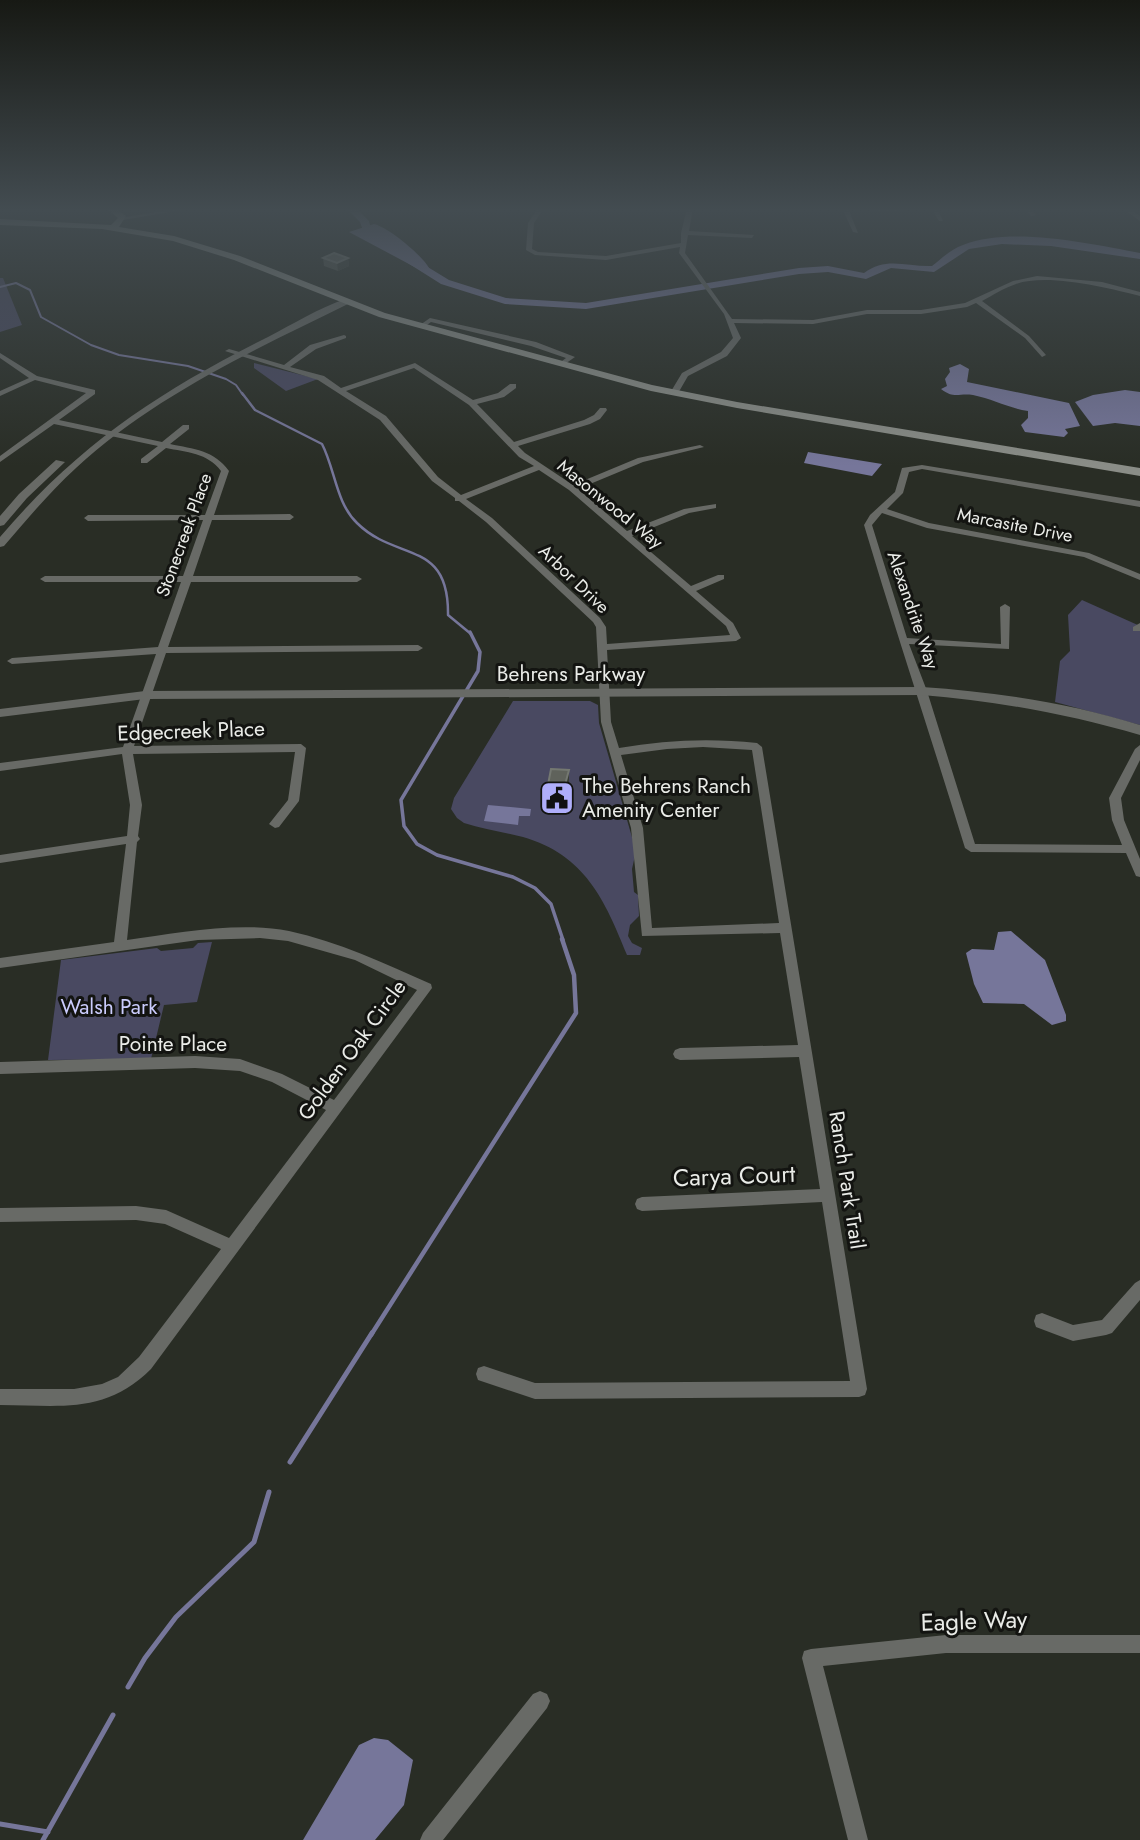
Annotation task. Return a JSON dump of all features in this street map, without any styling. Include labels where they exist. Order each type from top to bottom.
[{"type":"main road","points":[[324,294],[422,326],[674,393],[1140,472]]},
{"type":"street","points":[[674,393],[685,375],[721,356],[737,338],[731,321],[713,294]]},
{"type":"street","points":[[731,321],[814,323],[867,312],[921,312],[978,301],[992,294]]},
{"type":"street","points":[[0,523],[50,470],[178,378],[340,300]]},
{"type":"street","points":[[978,301],[1027,337],[1042,355]]},
{"type":"street","points":[[284,368],[313,347],[344,337]]},
{"type":"street","points":[[0,544],[30,506],[105,431],[222,363],[234,353]]},
{"type":"street","name":"Arbor Drive","points":[[234,353],[321,378],[390,425],[425,468],[458,499],[489,520],[590,612],[601,627],[606,722],[637,828],[646,933],[786,928]]},
{"type":"street","points":[[0,355],[34,378],[92,393],[0,460]]},
{"type":"street","name":"Masonwood Way","points":[[342,390],[415,365],[472,403],[512,445],[539,467],[572,488],[730,625],[736,638],[603,647]]},
{"type":"street","points":[[0,394],[34,378]]},
{"type":"street","points":[[472,403],[501,396],[513,386]]},
{"type":"street","points":[[512,445],[587,422],[603,410]]},
{"type":"street","name":"Stonecreek Place","points":[[51,421],[210,455],[223,467],[225,475],[127,750],[136,805],[120,944]]},
{"type":"street","points":[[144,461],[186,427]]},
{"type":"street","points":[[572,488],[641,460],[701,447]]},
{"type":"street","points":[[458,499],[539,467]]},
{"type":"street","name":"Alexandrite Way","points":[[1129,849],[971,848],[922,691],[903,642],[868,525],[899,493],[905,470],[922,467],[1140,504]]},
{"type":"street","points":[[626,535],[687,511],[713,506]]},
{"type":"street","name":"Marcasite Drive","points":[[883,510],[927,525],[1086,555],[1140,577]]},
{"type":"street","points":[[88,518],[290,517]]},
{"type":"street","points":[[690,590],[721,577]]},
{"type":"street","points":[[45,579],[357,579]]},
{"type":"street","points":[[903,642],[1006,647],[1004,607]]},
{"type":"street","points":[[12,661],[162,649],[418,648]]},
{"type":"street","name":"Behrens Parkway","points":[[0,713],[145,695],[605,695],[922,691],[988,695],[1049,704],[1140,730]]},
{"type":"street","name":"Ranch Park Trail","points":[[484,1374],[535,1391],[859,1389],[757,747],[727,743],[655,745],[614,752]]},
{"type":"street","name":"Edgecreek Place","points":[[0,768],[127,750],[301,748],[293,802],[275,824]]},
{"type":"street","points":[[1140,749],[1115,798],[1118,820],[1140,873]]},
{"type":"street","points":[[0,859],[134,839]]},
{"type":"street","name":"Golden Oak Circle","points":[[0,962],[120,944],[231,932],[288,936],[358,956],[426,988],[145,1363],[119,1386],[87,1395],[0,1397]]},
{"type":"street","points":[[680,1054],[805,1051]]},
{"type":"street","name":"Pointe Place","points":[[0,1068],[195,1062],[230,1064],[277,1078],[336,1108]]},
{"type":"street","name":"Carya Court","points":[[642,1204],[828,1195]]},
{"type":"street","points":[[0,1215],[135,1213],[166,1217],[212,1235],[232,1247]]},
{"type":"street","points":[[1042,1321],[1073,1333],[1105,1327],[1140,1288]]},
{"type":"street","name":"Eagle Way","points":[[858,1840],[811,1658],[946,1644],[1140,1644]]},
{"type":"street","points":[[430,1840],[540,1700]]},
{"type":"green space","points":[[0,294],[9,294],[22,325],[0,332]]},
{"type":"green space","points":[[254,363],[318,379],[286,391],[254,368]]},
{"type":"green space","points":[[1082,600],[1140,626],[1140,725],[1055,702],[1060,661],[1070,651],[1068,615]]},
{"type":"green space","points":[[513,701],[590,701],[598,705],[599,723],[636,851],[632,869],[634,892],[638,895],[639,916],[630,925],[628,936],[632,943],[642,948],[640,955],[627,955],[601,898],[590,882],[562,855],[523,837],[464,823],[451,809],[454,798]]},
{"type":"green space","name":"Walsh Park","points":[[212,942],[197,1002],[164,1005],[151,1059],[48,1060],[61,960],[157,948],[161,951],[193,948],[198,943]]},
{"type":"shaded area","points":[[960,364],[969,369],[967,382],[1069,403],[1080,426],[1065,429],[1068,433],[1064,437],[1025,432],[1021,425],[1028,418],[1028,411],[973,395],[953,395],[945,392],[941,389],[947,386],[945,379],[950,372],[949,368]]},
{"type":"shaded area","points":[[1125,390],[1140,392],[1140,426],[1115,423],[1093,426],[1075,402],[1093,395]]},
{"type":"shaded area","points":[[808,452],[882,464],[872,476],[804,463]]},
{"type":"shaded area","points":[[488,805],[531,809],[530,816],[519,816],[518,825],[484,821]]},
{"type":"shaded area","points":[[1011,931],[1045,960],[1066,1021],[1052,1025],[1024,1004],[983,1003],[974,984],[966,953],[972,949],[994,950],[998,932]]},
{"type":"shaded area","points":[[374,1738],[388,1740],[413,1760],[404,1805],[375,1840],[303,1840],[359,1745]]},
{"type":"building","points":[[551,769],[569,770],[562,796],[546,795]]},
{"type":"waterway","points":[[32,294],[41,317],[91,345],[119,355],[188,366],[226,379],[236,385],[243,395]]},
{"type":"waterway","points":[[482,294],[505,301],[586,306],[660,294]]},
{"type":"waterway","points":[[242,393],[255,410],[322,444],[340,496],[350,515],[372,535],[430,563],[440,574],[446,591],[448,615],[471,634]]},
{"type":"waterway","points":[[471,634],[480,652],[478,671],[401,800],[404,826],[417,844],[437,855],[513,877],[535,888],[551,904],[563,940]]},
{"type":"waterway","points":[[371,1335],[576,1013],[574,975],[562,939]]},
{"type":"waterway","points":[[290,1462],[372,1333]]},
{"type":"waterway","points":[[128,1687],[145,1658],[176,1617],[254,1542],[269,1492]]},
{"type":"waterway","points":[[48,1832],[113,1715]]},
{"type":"waterway","points":[[0,1824],[48,1832]]},
{"type":"waterway","points":[[43,1840],[48,1832]]},
{"type":"place","name":"The Behrens Ranch Amenity Center","points":[[557,798]]}]
